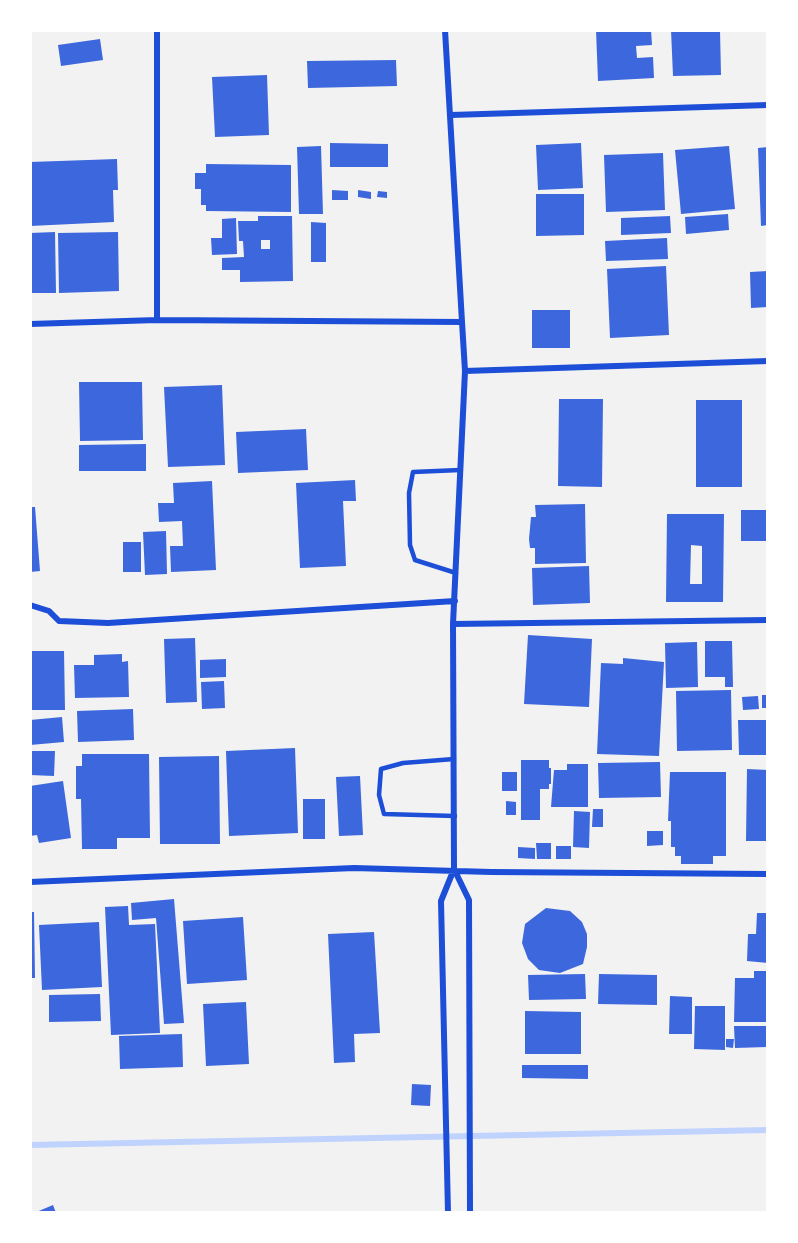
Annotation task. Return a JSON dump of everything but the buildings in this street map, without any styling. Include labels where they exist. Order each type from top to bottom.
[{"type":"street","points":[[157,30],[158,320]]},
{"type":"street","points":[[445,30],[465,371],[453,624],[454,869],[441,901],[448,1213]]},
{"type":"street","points":[[451,115],[768,105]]},
{"type":"street","points":[[30,324],[158,320],[462,322]]},
{"type":"street","points":[[465,371],[768,361]]},
{"type":"street","points":[[30,605],[49,611],[59,621],[108,623],[455,601]]},
{"type":"street","points":[[453,624],[768,620]]},
{"type":"street","points":[[30,882],[354,868],[454,869],[491,872],[768,874]]},
{"type":"street","points":[[454,869],[469,900],[470,1213]]},
{"type":"lane","points":[[456,573],[415,561],[410,544],[409,493],[412,472],[460,470]]},
{"type":"lane","points":[[454,759],[403,763],[381,769],[379,795],[384,814],[455,816]]},
{"type":"waterway","points":[[30,1145],[768,1130]]}]
